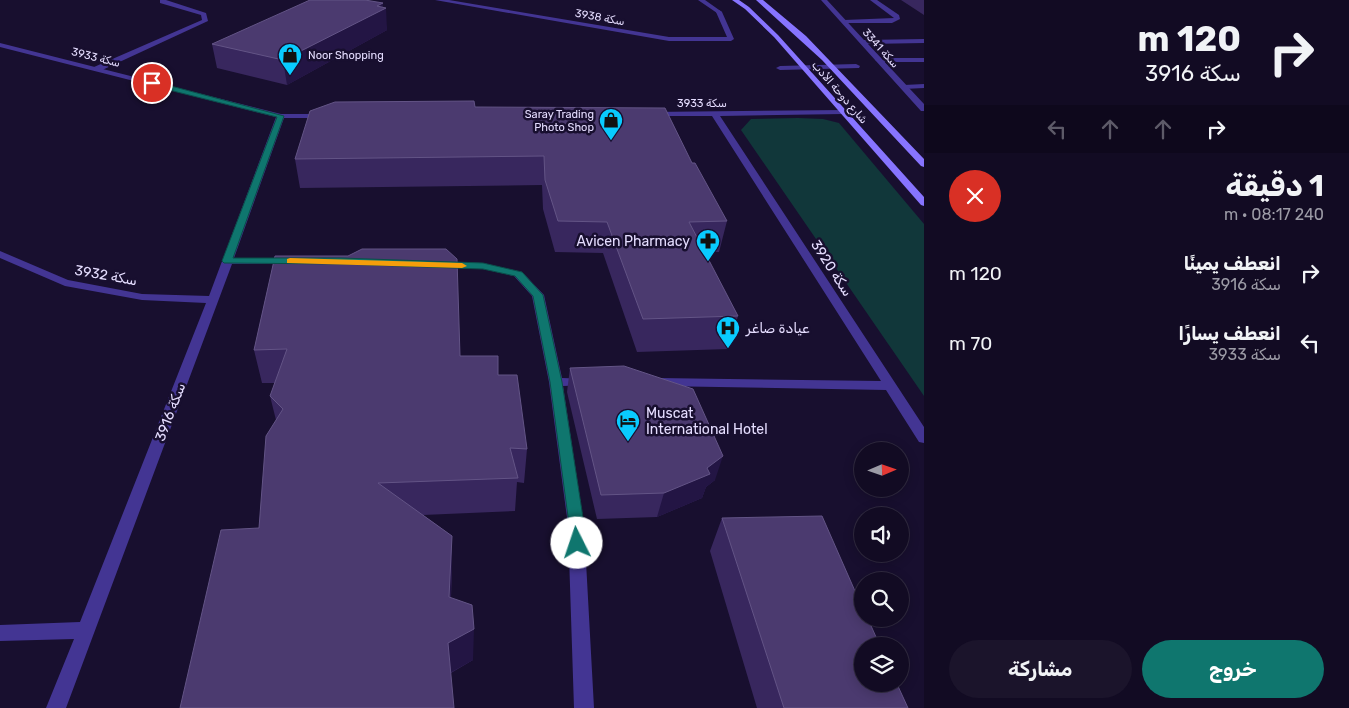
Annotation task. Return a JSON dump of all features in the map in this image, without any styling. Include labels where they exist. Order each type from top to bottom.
[{"type":"main road","name":"شارع دوحة الأدب","points":[[735,0],[747,8],[776,36],[924,203]]},
{"type":"main road","name":"شارع دوحة الأدب","points":[[759,0],[781,17],[924,164]]},
{"type":"street","points":[[97,69],[205,21],[204,14],[162,2],[163,0]]},
{"type":"street","name":"سكة 3938","points":[[442,0],[669,39],[731,38],[719,12],[701,0]]},
{"type":"street","name":"سكة 3341","points":[[824,0],[924,108]]},
{"type":"street","points":[[844,22],[892,21],[897,19],[897,16],[873,0]]},
{"type":"street","points":[[863,42],[924,41]]},
{"type":"street","name":"سكة 3933","points":[[0,45],[281,116],[330,116]]},
{"type":"street","points":[[879,60],[924,60]]},
{"type":"street","points":[[780,68],[856,66]]},
{"type":"street","points":[[904,87],[924,86]]},
{"type":"street","name":"سكة 3933","points":[[646,114],[843,112]]},
{"type":"street","name":"سكة 3920","points":[[715,114],[924,438]]},
{"type":"street","name":"سكة 3916","points":[[56,708],[213,300],[281,116]]},
{"type":"street","name":"سكة 3932","points":[[0,254],[65,283],[142,297],[213,300]]},
{"type":"street","points":[[227,261],[303,261]]},
{"type":"street","points":[[426,264],[483,266],[518,274],[538,295],[556,382],[576,524],[584,708]]},
{"type":"street","points":[[556,382],[602,382]]},
{"type":"street","points":[[649,382],[891,386]]},
{"type":"street","points":[[0,633],[86,630]]},
{"type":"green space","points":[[751,119],[823,119],[839,123],[924,224],[924,396],[741,130]]},
{"type":"building","points":[[310,0],[365,0],[383,3],[377,6],[386,8],[283,60],[212,44]]},
{"type":"building","points":[[474,101],[475,107],[665,108],[692,163],[695,163],[727,221],[689,222],[738,316],[643,319],[607,222],[558,221],[545,180],[544,156],[295,159],[310,111],[335,102]]},
{"type":"building","points":[[362,249],[446,249],[457,259],[460,356],[498,356],[498,375],[517,375],[527,449],[510,448],[518,478],[378,483],[452,536],[449,597],[472,605],[474,629],[448,643],[454,708],[180,708],[221,530],[259,528],[266,436],[283,409],[270,396],[287,349],[254,350],[275,256],[348,256]]},
{"type":"building","points":[[624,366],[693,389],[723,456],[707,468],[710,474],[664,493],[601,495],[570,368]]},
{"type":"building","points":[[822,516],[854,589],[854,627],[872,627],[876,637],[854,637],[854,692],[901,692],[908,708],[784,708],[722,518]]},
{"type":"slow traffic","points":[[290,261],[462,266]]},
{"type":"place","name":"Noor Shopping","points":[[290,76]]},
{"type":"place","name":"Saray Trading Photo Shop","points":[[611,141]]},
{"type":"place","name":"Avicen Pharmacy","points":[[708,262]]},
{"type":"place","name":"عيادة صاغر","points":[[728,349]]},
{"type":"place","name":"Muscat International Hotel","points":[[628,442]]},
{"type":"route","points":[[152,83],[281,116],[227,261],[341,261],[483,266],[518,274],[538,295],[556,382],[577,543]]}]
